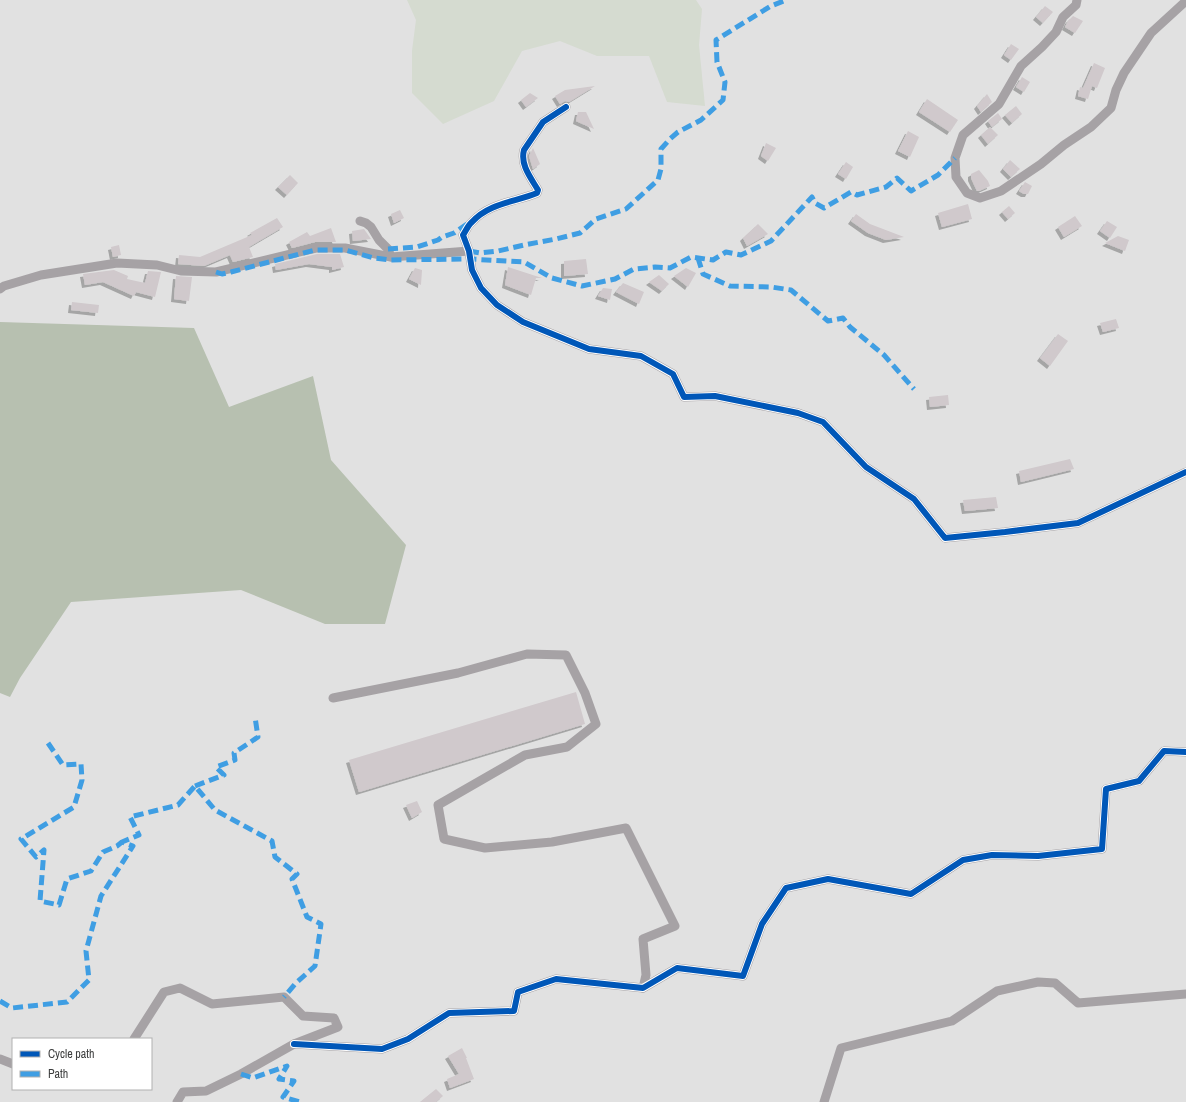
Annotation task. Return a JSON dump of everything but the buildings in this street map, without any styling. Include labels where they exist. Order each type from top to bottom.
[{"type":"street","points":[[1077,0],[1076,5],[1063,17],[1056,32],[1042,48],[1021,66],[999,104],[962,135],[955,158],[956,177],[967,193],[980,198],[1001,191],[1091,127],[1111,108],[1116,90],[1124,73],[1151,33],[1186,1]]},
{"type":"street","points":[[566,107],[543,122],[524,150],[524,166],[538,190],[537,193],[497,206],[482,213],[471,222],[463,235],[469,251],[472,270],[481,288],[497,306],[523,322],[589,349],[641,356],[673,374],[684,397],[715,396],[798,413],[823,422],[866,467],[914,499],[945,538],[1078,523],[1186,472]]},
{"type":"street","points":[[360,221],[371,227],[379,240],[388,249],[391,257]]},
{"type":"street","points":[[0,289],[4,286],[41,275],[117,263],[156,265],[181,271],[216,272],[316,248],[345,248],[391,257],[469,251]]},
{"type":"street","points":[[333,698],[458,673],[527,654],[566,656],[586,693],[596,724],[567,746],[525,755],[438,805],[444,839],[485,848],[552,842],[626,828],[674,926],[643,939],[646,975],[643,988]]},
{"type":"street","points":[[294,1044],[382,1049],[408,1039],[449,1013],[514,1011],[518,992],[556,979],[643,988],[676,968],[743,976],[762,924],[786,888],[828,879],[912,894],[963,860],[992,855],[1038,856],[1102,849],[1106,789],[1139,781],[1164,751],[1186,752]]},
{"type":"street","points":[[824,1102],[841,1048],[952,1021],[998,991],[1038,982],[1055,983],[1078,1003],[1186,994]]},
{"type":"street","points":[[135,1038],[164,992],[180,988],[212,1004],[284,997],[303,1016],[334,1018],[338,1027],[294,1044],[241,1074],[206,1091],[183,1092],[177,1102]]},
{"type":"street","points":[[0,1059],[12,1064]]},
{"type":"shaded area","points":[[407,0],[696,0],[702,9],[699,45],[705,106],[667,102],[649,56],[597,56],[560,41],[522,51],[494,101],[443,124],[412,93],[412,51],[416,20]]},
{"type":"green space","points":[[0,322],[194,328],[229,407],[313,376],[331,460],[406,545],[385,624],[325,624],[241,590],[71,602],[20,678],[10,697],[0,693]]},
{"type":"marked path","points":[[469,251],[480,253],[498,251],[580,233],[596,219],[626,209],[658,180],[661,169],[661,149],[678,132],[701,120],[723,100],[725,82],[717,62],[716,40],[771,6],[786,0]]},
{"type":"marked path","points":[[216,272],[222,274],[315,250],[345,250],[374,258],[390,260],[470,259],[524,262],[552,278],[582,286],[615,279],[634,269],[655,267],[670,268],[691,257],[713,260],[726,252],[741,255],[771,241],[812,197],[815,203],[824,208],[851,192],[857,195],[886,187],[897,178],[911,191],[938,175],[955,158]]},
{"type":"marked path","points":[[388,249],[417,247],[454,233],[467,224]]},
{"type":"marked path","points":[[698,258],[703,274],[730,286],[771,287],[791,290],[828,321],[843,318],[850,327],[884,355],[914,389]]},
{"type":"marked path","points":[[195,786],[224,775],[216,767],[235,760],[234,753],[258,737],[255,717]]},
{"type":"marked path","points":[[48,743],[63,765],[81,764],[82,780],[74,807],[21,839],[36,857],[44,850],[40,901],[59,905],[67,879],[91,871],[103,852],[117,846],[122,842]]},
{"type":"marked path","points":[[0,1001],[12,1008],[67,1002],[89,980],[86,951],[101,896],[133,846],[122,842],[139,835],[130,817],[178,805],[195,786],[215,810],[272,841],[275,857],[297,874],[292,879],[307,917],[321,924],[315,966],[296,983],[284,997]]},
{"type":"marked path","points":[[241,1074],[253,1078],[287,1066],[279,1079],[294,1081],[283,1097],[300,1102]]},
{"type":"cycle path","points":[[566,107],[543,122],[524,150],[523,156],[525,166],[529,176],[538,190],[537,193],[486,211],[468,226],[463,235],[469,251],[472,270],[481,288],[497,305],[523,322],[589,349],[641,356],[673,374],[684,397],[715,396],[798,413],[823,422],[866,467],[914,499],[945,538],[1078,523],[1186,472]]},
{"type":"cycle path","points":[[294,1044],[382,1049],[408,1039],[449,1013],[514,1011],[518,992],[556,979],[643,988],[677,968],[743,976],[762,924],[786,888],[828,879],[911,894],[963,860],[992,855],[1038,856],[1102,849],[1106,789],[1139,781],[1164,751],[1186,752]]}]
